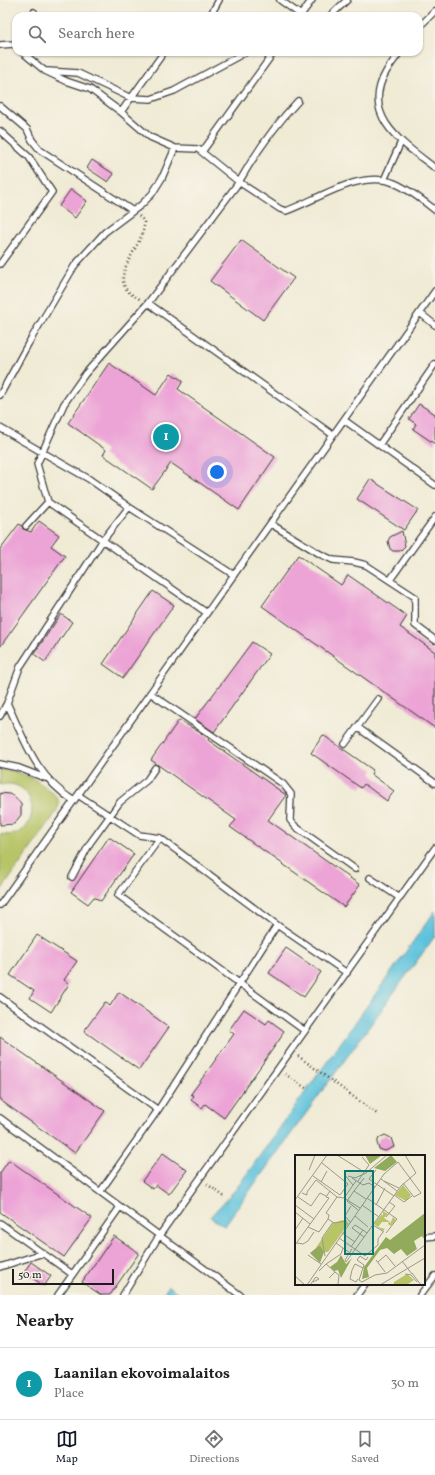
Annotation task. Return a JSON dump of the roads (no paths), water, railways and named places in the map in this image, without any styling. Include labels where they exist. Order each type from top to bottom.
[{"type":"lane","points":[[212,12],[219,0]]},
{"type":"lane","points":[[280,0],[297,12]]},
{"type":"lane","points":[[303,12],[312,0]]},
{"type":"lane","points":[[334,12],[347,0]]},
{"type":"lane","points":[[423,23],[435,11]]},
{"type":"lane","points":[[0,45],[12,44]]},
{"type":"lane","points":[[27,56],[45,70],[66,81],[90,89],[150,137],[175,148],[198,149],[239,182],[280,209],[286,211],[351,183],[371,179],[384,180],[394,183],[415,195],[435,210]]},
{"type":"lane","points":[[120,112],[161,56]]},
{"type":"lane","points":[[45,70],[78,73],[131,98],[152,99],[174,91],[239,56]]},
{"type":"lane","points":[[202,152],[271,56]]},
{"type":"lane","points":[[397,56],[385,74],[378,93],[378,108],[383,120],[401,142],[435,168]]},
{"type":"lane","points":[[207,613],[48,502],[37,464],[64,404],[85,374],[148,303],[239,182],[247,168],[281,120],[298,101]]},
{"type":"lane","points":[[0,106],[27,129],[32,140],[40,150],[132,212]]},
{"type":"lane","points":[[0,131],[29,157],[52,192],[0,264]]},
{"type":"lane","points":[[384,180],[401,142]]},
{"type":"lane","points":[[0,395],[28,344],[75,265],[105,232],[141,205],[152,194],[162,178],[175,148]]},
{"type":"lane","points":[[0,905],[435,291]]},
{"type":"lane","points":[[148,303],[333,435]]},
{"type":"lane","points":[[420,313],[435,325]]},
{"type":"lane","points":[[379,445],[435,364]]},
{"type":"lane","points":[[344,420],[435,485]]},
{"type":"lane","points":[[0,428],[89,480],[234,575]]},
{"type":"lane","points":[[26,526],[48,502]]},
{"type":"lane","points":[[0,716],[7,703],[20,666],[103,540],[129,507]]},
{"type":"lane","points":[[390,580],[435,517]]},
{"type":"lane","points":[[271,524],[320,554],[333,560],[366,565],[415,596],[415,625],[435,640]]},
{"type":"lane","points":[[150,693],[283,784],[291,794],[290,820],[296,828],[355,869]]},
{"type":"lane","points":[[345,744],[378,699]]},
{"type":"lane","points":[[7,703],[35,763],[47,779],[62,793],[74,801]]},
{"type":"lane","points":[[357,727],[435,783]]},
{"type":"lane","points":[[0,764],[19,768],[47,779]]},
{"type":"lane","points":[[72,877],[90,843],[120,802],[147,780],[155,768]]},
{"type":"lane","points":[[78,795],[139,835],[160,838],[277,925],[347,972]]},
{"type":"lane","points":[[160,838],[118,895],[305,1031]]},
{"type":"lane","points":[[123,1295],[159,1236],[435,848]]},
{"type":"lane","points":[[370,878],[400,898]]},
{"type":"lane","points":[[100,1192],[158,1110],[277,925]]},
{"type":"lane","points":[[0,997],[158,1110]]},
{"type":"lane","points":[[0,1118],[240,1295]]},
{"type":"lane","points":[[58,1295],[120,1207]]},
{"type":"lane","points":[[0,1222],[72,1274]]},
{"type":"lane","points":[[425,1237],[435,1236]]},
{"type":"lane","points":[[0,1267],[43,1253]]},
{"type":"lane","points":[[420,1295],[435,1276]]},
{"type":"lane","points":[[357,1295],[364,1285]]},
{"type":"water","points":[[435,911],[435,936],[224,1226],[210,1217],[236,1189]]},
{"type":"water","points":[[169,1286],[178,1293],[178,1295],[162,1295]]},
{"type":"place","name":"Laanilan ekovoimalaitos","points":[[166,437]]}]
